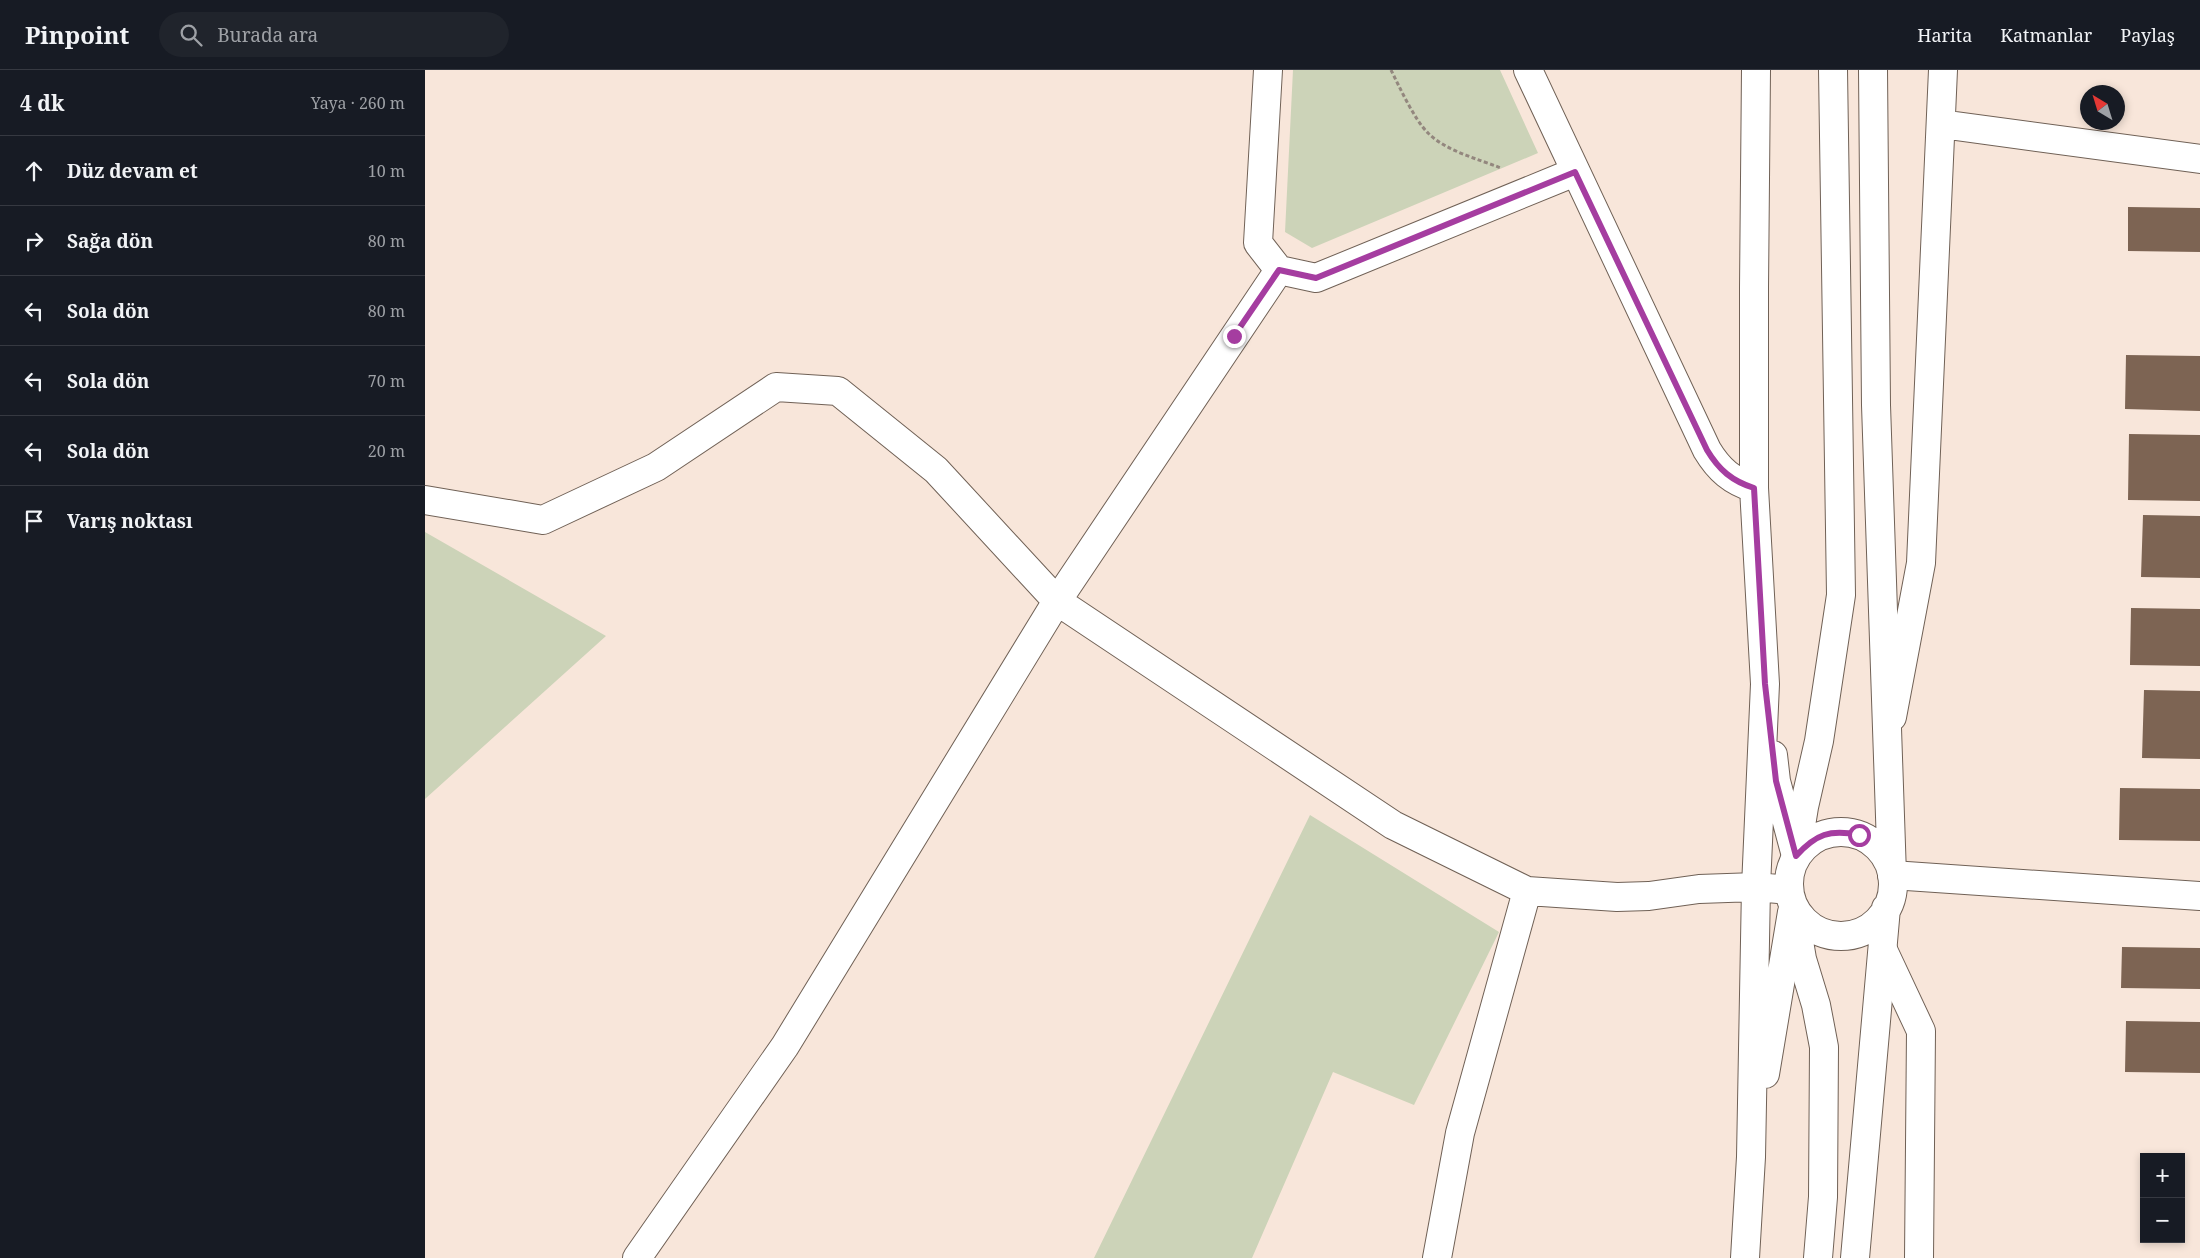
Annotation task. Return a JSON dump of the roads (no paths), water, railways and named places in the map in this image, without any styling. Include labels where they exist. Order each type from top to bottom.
[{"type":"street","points":[[1268,70],[1258,243],[1279,270],[1316,278],[1575,172]]},
{"type":"street","points":[[1528,70],[1707,450],[1726,475],[1739,483],[1754,488]]},
{"type":"street","points":[[1757,70],[1754,488],[1765,684],[1776,781],[1796,856]]},
{"type":"street","points":[[1818,1258],[1823,1196],[1824,1047],[1816,1005],[1802,959],[1791,898],[1790,873],[1796,856],[1803,807],[1819,741],[1841,595],[1833,70]]},
{"type":"street","points":[[425,500],[543,520],[656,467],[776,387],[838,391],[936,470],[1057,601],[1393,825],[1527,891],[1617,897],[1649,896],[1699,889],[1756,887],[1791,898],[1802,919],[1815,929],[1831,935],[1847,935],[1863,931],[1877,921],[1886,908],[1892,893],[1876,405],[1873,70]]},
{"type":"street","points":[[1888,738],[1921,563],[1943,70]]},
{"type":"street","points":[[1941,124],[2200,159]]},
{"type":"street","points":[[637,1258],[785,1046],[1057,601],[1279,270]]},
{"type":"street","points":[[1745,1258],[1751,1157],[1756,887],[1765,684]]},
{"type":"street","points":[[1796,856],[1808,843],[1824,834],[1842,831],[1859,835],[1875,844],[1886,858],[1892,875]]},
{"type":"street","points":[[1892,875],[2200,896]]},
{"type":"street","points":[[1437,1258],[1460,1133],[1527,891]]},
{"type":"street","points":[[1751,1157],[1791,898]]},
{"type":"street","points":[[1855,1258],[1886,908]]},
{"type":"street","points":[[1883,950],[1921,1031],[1919,1258]]}]
